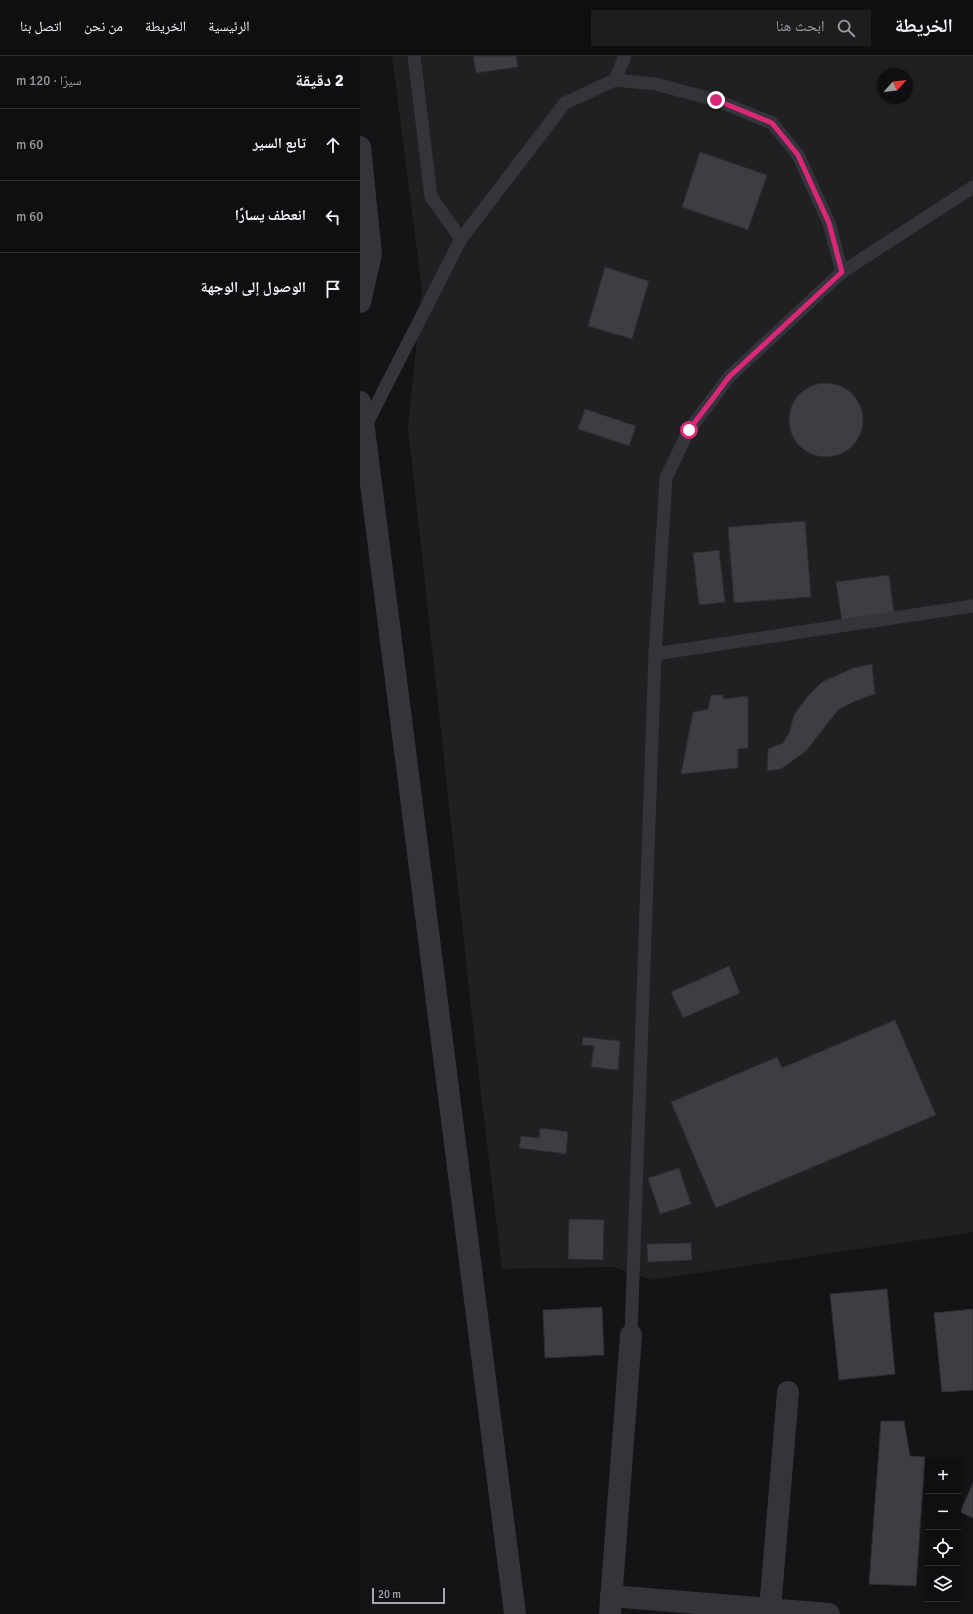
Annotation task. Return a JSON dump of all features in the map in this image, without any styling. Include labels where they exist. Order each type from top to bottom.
[{"type":"street","points":[[360,147],[371,254],[360,302]]},
{"type":"street","points":[[360,402],[361,428],[515,1614]]},
{"type":"street","points":[[630,1335],[611,1605],[770,1609],[829,1614]]},
{"type":"street","points":[[770,1609],[788,1392]]},
{"type":"lane","points":[[414,56],[431,197],[461,239]]},
{"type":"lane","points":[[615,80],[625,56]]},
{"type":"lane","points":[[361,428],[461,239],[565,103],[615,80],[655,84],[716,100],[772,123],[798,155],[829,223],[842,272]]},
{"type":"lane","points":[[630,1335],[655,654],[666,478],[689,430],[729,377],[842,272],[973,186]]},
{"type":"lane","points":[[655,654],[973,606]]},
{"type":"shaded area","points":[[392,56],[973,56],[973,1232],[652,1280],[613,1267],[502,1269],[474,1035],[408,427],[422,290]]},
{"type":"building","points":[[473,56],[516,56],[518,67],[476,73]]},
{"type":"building","points":[[700,152],[767,175],[748,230],[682,207]]},
{"type":"building","points":[[605,267],[649,281],[632,339],[588,326]]},
{"type":"building","points":[[819,383],[833,383],[840,385],[853,393],[861,406],[863,420],[861,434],[853,447],[840,455],[833,457],[819,457],[812,455],[799,447],[791,434],[789,427],[789,413],[791,406],[799,393],[812,385]]},
{"type":"building","points":[[585,409],[636,426],[629,446],[578,429]]},
{"type":"building","points":[[805,521],[811,597],[734,603],[728,527]]},
{"type":"building","points":[[719,550],[725,602],[699,605],[693,553]]},
{"type":"building","points":[[889,575],[894,614],[842,621],[836,582]]},
{"type":"building","points":[[872,664],[875,694],[855,701],[838,710],[806,751],[781,769],[767,771],[768,749],[783,743],[789,733],[794,715],[807,697],[822,682],[853,668]]},
{"type":"building","points":[[711,695],[723,695],[723,699],[748,696],[748,748],[738,749],[738,768],[681,774],[693,712],[708,709]]},
{"type":"building","points":[[729,966],[740,993],[683,1018],[671,992]]},
{"type":"building","points":[[895,1020],[936,1115],[716,1208],[671,1102],[777,1057],[782,1068]]},
{"type":"building","points":[[583,1037],[620,1041],[618,1070],[591,1067],[594,1046],[582,1045]]},
{"type":"building","points":[[540,1128],[568,1132],[566,1154],[519,1148],[521,1136],[539,1138]]},
{"type":"building","points":[[679,1168],[691,1204],[660,1214],[648,1178]]},
{"type":"building","points":[[569,1219],[604,1220],[603,1260],[568,1259]]},
{"type":"building","points":[[691,1243],[692,1260],[648,1262],[647,1244]]},
{"type":"building","points":[[887,1289],[895,1374],[839,1380],[830,1294]]},
{"type":"building","points":[[602,1307],[604,1355],[545,1358],[543,1310]]},
{"type":"building","points":[[973,1309],[973,1390],[942,1392],[934,1313]]},
{"type":"building","points":[[881,1421],[904,1421],[910,1456],[925,1457],[916,1586],[869,1584]]},
{"type":"building","points":[[973,1483],[973,1518],[961,1512]]},
{"type":"route","points":[[689,430],[729,377],[842,272],[829,223],[798,155],[772,123],[716,100]]}]
